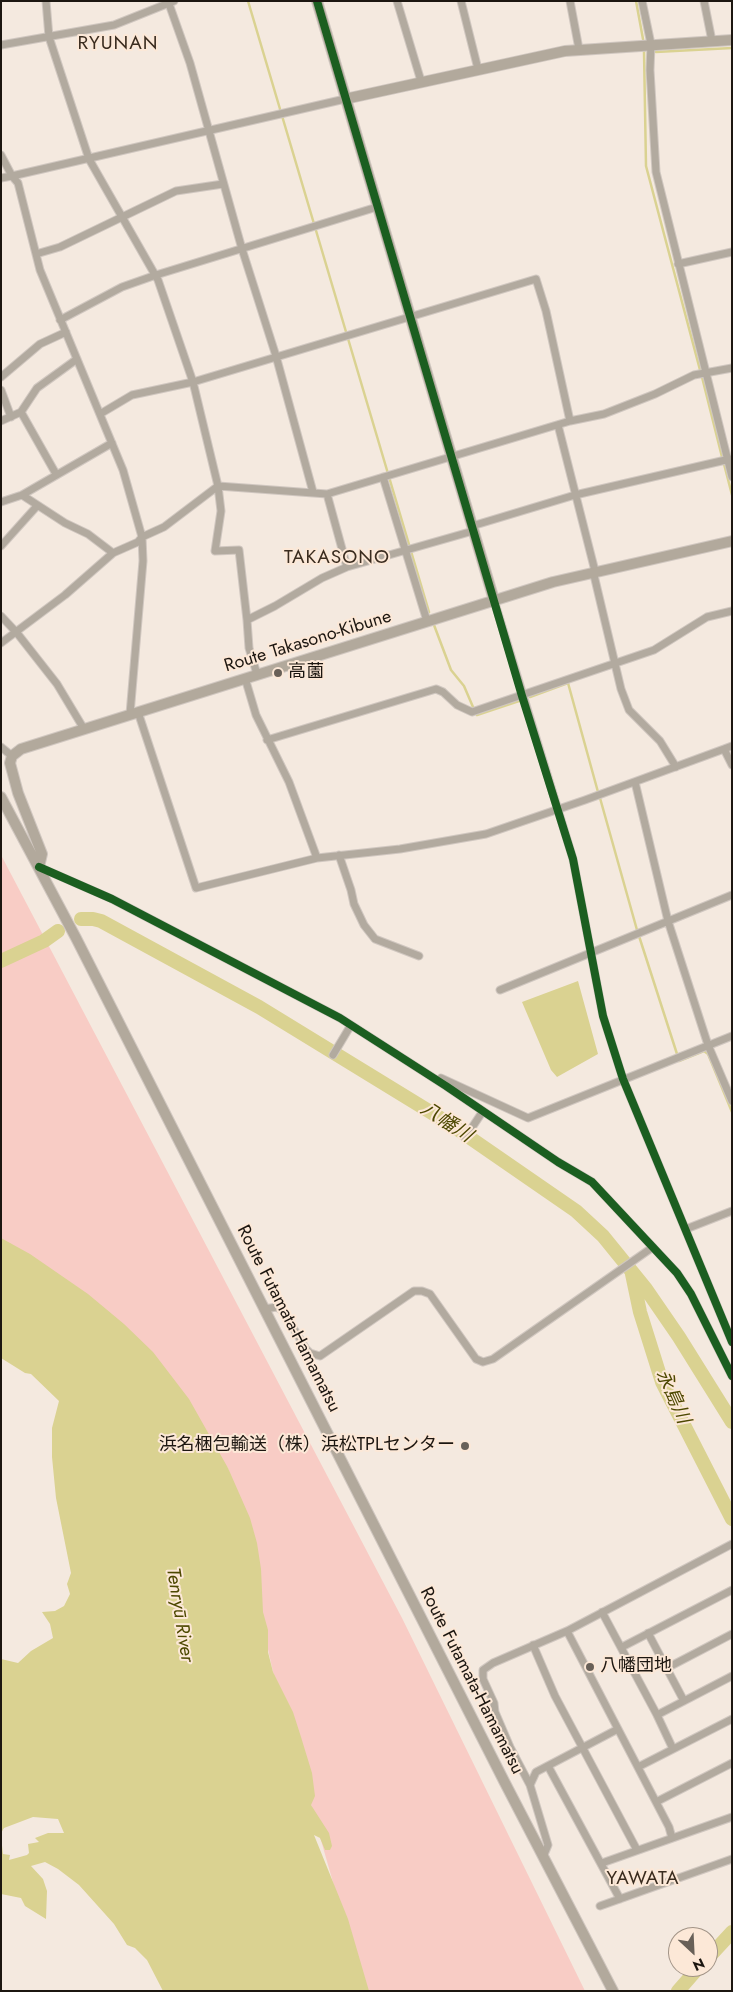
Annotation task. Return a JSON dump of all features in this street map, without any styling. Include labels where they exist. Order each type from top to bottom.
[{"type":"main road","points":[[317,1],[494,600]]},
{"type":"main road","points":[[345,99],[421,81],[579,49],[732,40]]},
{"type":"main road","name":"Route Takasono-Kibune","points":[[12,756],[21,749],[494,600],[594,571],[732,541]]},
{"type":"main road","points":[[12,756],[10,763],[11,771],[42,854],[39,868]]},
{"type":"main road","name":"Route Futamata-Hamamatsu","points":[[1,797],[613,1991]]},
{"type":"street","points":[[46,1],[49,38],[90,159],[156,275],[192,382],[218,486],[221,511],[214,551],[239,550],[249,648],[257,674]]},
{"type":"street","points":[[396,1],[421,81]]},
{"type":"street","points":[[461,1],[478,70]]},
{"type":"street","points":[[570,1],[579,49]]},
{"type":"street","points":[[642,1],[651,44],[650,70],[656,172],[706,373],[730,459],[732,477]]},
{"type":"street","points":[[704,1],[712,41]]},
{"type":"street","points":[[1,46],[114,26],[171,2],[242,249],[276,356],[313,492]]},
{"type":"street","points":[[1,178],[345,99]]},
{"type":"street","points":[[1,155],[18,183],[46,285],[112,443],[133,502],[142,537],[143,561],[134,713],[196,888],[317,858],[400,849],[486,834],[556,811],[732,746]]},
{"type":"street","points":[[36,254],[60,248],[176,191],[223,184]]},
{"type":"street","points":[[60,320],[122,288],[156,275],[315,228],[377,207]]},
{"type":"street","points":[[678,264],[732,252]]},
{"type":"street","points":[[100,414],[132,395],[192,382],[536,279],[546,311],[570,421]]},
{"type":"street","points":[[1,376],[40,344],[66,332]]},
{"type":"street","points":[[1,421],[21,412],[37,388],[77,359]]},
{"type":"street","points":[[1,643],[17,633],[65,595],[113,553],[138,542],[142,537],[164,527],[218,486],[326,494],[570,421],[604,414],[655,394],[679,381],[732,368]]},
{"type":"street","points":[[1,390],[11,417]]},
{"type":"street","points":[[21,412],[56,474]]},
{"type":"street","points":[[558,425],[615,665],[629,710],[660,741],[676,767]]},
{"type":"street","points":[[1,502],[22,495],[112,443]]},
{"type":"street","points":[[247,620],[322,578],[347,567],[408,550],[576,495],[730,459]]},
{"type":"street","points":[[386,476],[427,621]]},
{"type":"street","points":[[326,494],[347,567]]},
{"type":"street","points":[[22,495],[65,523],[88,534],[113,553]]},
{"type":"street","points":[[1,546],[37,506]]},
{"type":"street","points":[[494,600],[572,859],[603,1016],[623,1079],[732,1342]]},
{"type":"street","points":[[267,740],[436,689],[443,692],[458,705],[472,712],[615,665],[654,650],[707,617],[732,611]]},
{"type":"street","points":[[1,616],[17,633],[57,684],[84,729]]},
{"type":"street","points":[[245,678],[256,715],[289,782],[317,858]]},
{"type":"street","points":[[1,747],[12,756]]},
{"type":"street","points":[[724,749],[732,765]]},
{"type":"street","points":[[636,782],[668,921],[708,1045],[732,1101]]},
{"type":"street","points":[[338,855],[354,904],[364,925],[375,940],[419,956]]},
{"type":"street","points":[[39,868],[112,899],[350,1025],[422,1070],[558,1162],[592,1182],[677,1273],[691,1294],[732,1376]]},
{"type":"street","points":[[500,990],[732,895]]},
{"type":"street","points":[[333,1055],[350,1025]]},
{"type":"street","points":[[422,1070],[528,1118],[732,1036]]},
{"type":"street","points":[[464,1138],[483,1111]]},
{"type":"street","points":[[686,1229],[732,1211]]},
{"type":"street","points":[[264,1309],[278,1307],[283,1311],[310,1354],[320,1356],[414,1292],[422,1291],[430,1294],[476,1359],[483,1362],[493,1359],[653,1247]]},
{"type":"street","points":[[543,1857],[548,1846],[530,1785],[495,1712],[494,1703],[483,1679],[483,1670],[494,1663],[567,1630],[732,1544]]},
{"type":"street","points":[[622,1647],[732,1590]]},
{"type":"street","points":[[602,1612],[622,1647],[673,1749]]},
{"type":"street","points":[[567,1630],[669,1827],[672,1838]]},
{"type":"street","points":[[648,1633],[684,1701]]},
{"type":"street","points":[[666,1668],[732,1634]]},
{"type":"street","points":[[533,1645],[555,1696],[637,1850]]},
{"type":"street","points":[[657,1716],[732,1676]]},
{"type":"street","points":[[638,1767],[732,1720]]},
{"type":"street","points":[[530,1785],[536,1772],[618,1729]]},
{"type":"street","points":[[656,1802],[732,1763]]},
{"type":"street","points":[[548,1766],[620,1899]]},
{"type":"street","points":[[602,1864],[732,1817]]},
{"type":"street","points":[[600,1906],[732,1859]]},
{"type":"shaded area","points":[[1,855],[402,1618],[585,1991],[364,1991],[273,1672],[228,1468],[1,1241]]},
{"type":"water","points":[[578,981],[598,1054],[557,1077],[551,1070],[522,1002]]},
{"type":"water","name":"Tenryū River","points":[[1,1238],[30,1254],[88,1294],[124,1324],[153,1352],[189,1399],[228,1468],[250,1518],[257,1543],[261,1569],[263,1612],[268,1630],[268,1652],[273,1672],[293,1712],[312,1773],[315,1796],[311,1805],[329,1833],[332,1846],[330,1850],[325,1850],[320,1838],[314,1835],[348,1919],[369,1991],[163,1991],[147,1960],[135,1948],[127,1945],[114,1924],[79,1885],[58,1869],[45,1862],[31,1866],[43,1879],[47,1891],[46,1919],[25,1906],[21,1898],[1,1894],[1,1837],[3,1854],[10,1855],[9,1860],[27,1855],[29,1853],[28,1844],[39,1842],[35,1838],[48,1833],[64,1833],[58,1819],[33,1817],[4,1828],[1,1833],[1,1659],[18,1663],[31,1651],[53,1638],[50,1624],[42,1612],[55,1611],[64,1606],[70,1594],[67,1584],[71,1573],[56,1498],[52,1457],[52,1428],[59,1401],[31,1374],[25,1373],[1,1358]]},
{"type":"waterway","points":[[248,1],[429,612]]},
{"type":"waterway","points":[[636,1],[643,39]]},
{"type":"waterway","points":[[656,52],[732,48]]},
{"type":"waterway","points":[[644,51],[646,166],[700,370]]},
{"type":"waterway","points":[[702,377],[722,457]]},
{"type":"waterway","points":[[724,464],[732,495]]},
{"type":"waterway","points":[[434,625],[451,670],[464,686],[473,707]]},
{"type":"waterway","points":[[530,697],[568,683],[598,792]]},
{"type":"waterway","points":[[477,715],[519,701]]},
{"type":"waterway","points":[[600,798],[637,930]]},
{"type":"waterway","name":"八幡川","points":[[81,919],[101,921],[259,1007],[450,1124],[576,1211],[603,1236],[646,1289],[679,1337],[732,1422]]},
{"type":"waterway","name":"八幡川","points":[[1,961],[44,941],[58,931]]},
{"type":"waterway","points":[[639,936],[677,1054]]},
{"type":"waterway","points":[[679,1061],[704,1051],[708,1054],[732,1112]]},
{"type":"waterway","name":"永島川","points":[[632,1274],[640,1312],[662,1382],[732,1519]]},
{"type":"waterway","name":"永島川","points":[[718,1947],[732,1932]]},
{"type":"waterway","name":"永島川","points":[[678,1991],[690,1977]]},
{"type":"cycle path","points":[[317,1],[522,696],[573,859],[603,1016],[623,1079],[732,1342]]},
{"type":"cycle path","points":[[39,867],[112,899],[340,1018],[446,1086],[558,1162],[592,1182],[677,1273],[691,1294],[732,1376]]},
{"type":"place","name":"高薗","points":[[278,673]]},
{"type":"place","name":"浜名梱包輸送（株）浜松TPLセンター","points":[[465,1446]]},
{"type":"place","name":"八幡団地","points":[[590,1667]]},
{"type":"district","name":"RYUNAN","points":[[118,44]]},
{"type":"district","name":"TAKASONO","points":[[337,558]]},
{"type":"district","name":"YAWATA","points":[[643,1879]]}]
